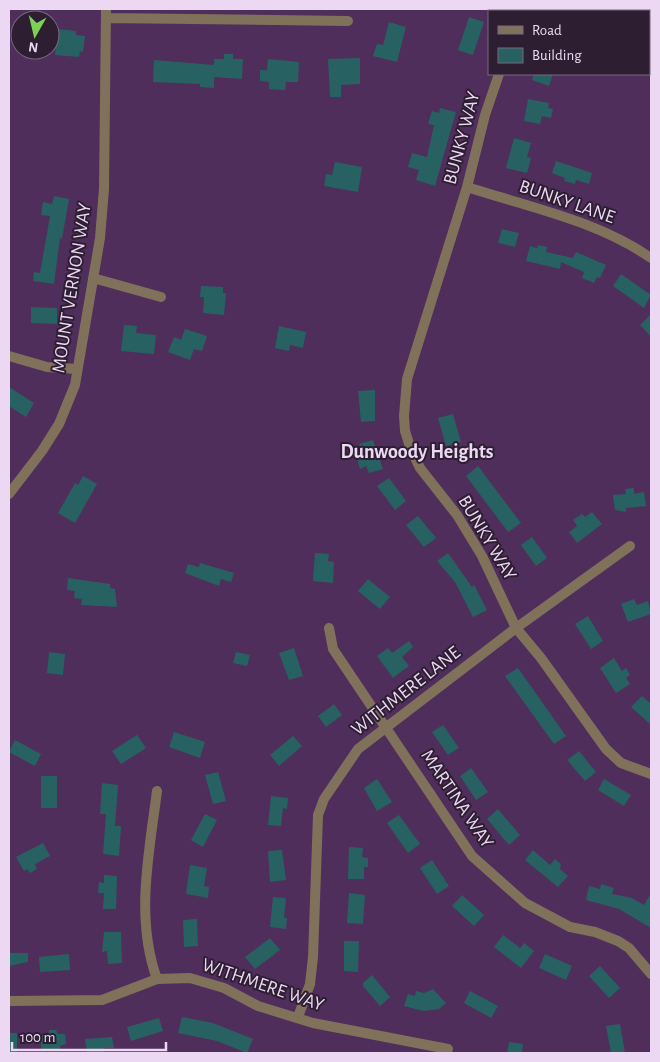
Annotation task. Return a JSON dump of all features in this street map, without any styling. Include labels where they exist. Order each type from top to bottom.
[{"type":"street","points":[[106,13],[348,22]]},
{"type":"street","name":"MOUNT VERNON WAY","points":[[9,494],[42,451],[59,424],[74,386],[100,238],[104,189],[106,13]]},
{"type":"street","name":"BUNKY WAY","points":[[499,75],[467,187],[407,379],[405,430],[420,468],[457,515],[482,556],[516,628],[552,673],[606,749],[621,763],[651,774]]},
{"type":"street","name":"BUNKY LANE","points":[[467,187],[598,229],[619,238],[651,258]]},
{"type":"street","points":[[93,278],[161,298]]},
{"type":"street","points":[[9,356],[47,367],[76,369]]},
{"type":"street","name":"WITHMERE LANE","points":[[298,1017],[310,984],[313,957],[318,815],[324,799],[358,749],[516,628],[630,546]]},
{"type":"street","name":"MARTINA WAY","points":[[329,628],[333,649],[472,856],[525,903],[548,917],[570,927],[595,932],[618,941],[629,948],[651,974]]},
{"type":"street","points":[[156,791],[144,898],[149,955],[157,979]]},
{"type":"street","name":"WITHMERE WAY","points":[[9,1002],[102,1000],[157,979],[190,978],[224,988],[258,1006],[313,1023],[360,1034],[448,1049]]},
{"type":"building","points":[[469,17],[484,22],[473,55],[458,50]]},
{"type":"building","points":[[389,22],[406,27],[397,62],[373,56],[377,44],[383,45]]},
{"type":"building","points":[[60,29],[76,31],[76,35],[85,36],[83,52],[80,51],[79,57],[60,55]]},
{"type":"building","points":[[224,54],[233,54],[233,59],[243,59],[242,79],[214,77],[214,88],[200,87],[200,84],[153,82],[154,60],[214,65],[214,59],[224,59]]},
{"type":"building","points":[[360,58],[360,84],[341,85],[341,97],[330,97],[328,59]]},
{"type":"building","points":[[268,59],[299,62],[298,82],[286,82],[285,90],[269,89],[269,82],[260,81],[260,70],[267,70]]},
{"type":"building","points":[[534,75],[553,75],[549,86],[532,80]]},
{"type":"building","points":[[528,99],[549,103],[548,108],[553,109],[551,118],[542,116],[540,124],[524,121]]},
{"type":"building","points":[[440,108],[456,112],[435,186],[416,180],[419,170],[408,167],[412,153],[427,157],[434,125],[428,124],[432,111],[439,113]]},
{"type":"building","points":[[514,138],[531,143],[527,157],[531,158],[527,173],[506,168]]},
{"type":"building","points":[[556,161],[592,173],[589,184],[576,180],[575,184],[564,181],[565,178],[552,173]]},
{"type":"building","points":[[335,162],[362,167],[358,192],[324,186],[326,174],[332,175]]},
{"type":"building","points":[[54,196],[69,199],[62,239],[60,238],[54,284],[33,281],[34,272],[40,273],[50,216],[41,215],[43,202],[52,204]]},
{"type":"building","points":[[502,229],[519,233],[515,247],[498,243]]},
{"type":"building","points":[[538,245],[547,247],[546,252],[573,258],[576,252],[606,265],[600,278],[597,277],[594,283],[582,278],[584,272],[561,262],[560,269],[526,261],[530,246],[537,248]]},
{"type":"building","points":[[621,274],[651,295],[644,308],[613,286]]},
{"type":"building","points":[[201,286],[223,287],[223,293],[226,293],[224,315],[203,313],[204,297],[200,297]]},
{"type":"building","points":[[31,307],[57,308],[57,324],[31,323]]},
{"type":"building","points":[[651,314],[651,337],[640,325]]},
{"type":"building","points":[[124,325],[137,326],[136,333],[156,335],[154,354],[121,351]]},
{"type":"building","points":[[279,326],[306,332],[303,348],[290,345],[289,351],[275,348]]},
{"type":"building","points":[[185,329],[207,336],[202,351],[194,349],[190,360],[168,352],[174,337],[181,340]]},
{"type":"building","points":[[9,387],[34,403],[26,417],[9,406]]},
{"type":"building","points":[[375,390],[375,421],[361,422],[358,391]]},
{"type":"building","points":[[453,414],[461,442],[446,446],[438,418]]},
{"type":"building","points":[[373,440],[383,469],[369,473],[366,466],[360,469],[357,459],[364,457],[359,444]]},
{"type":"building","points":[[478,466],[521,523],[508,532],[466,476]]},
{"type":"building","points":[[83,476],[97,484],[75,523],[58,513],[75,483],[78,485]]},
{"type":"building","points":[[389,478],[406,501],[395,510],[377,486]]},
{"type":"building","points":[[634,488],[634,494],[644,492],[646,506],[626,508],[626,512],[615,510],[613,495],[626,494],[625,489]]},
{"type":"building","points":[[592,512],[602,524],[577,543],[569,532],[577,526],[573,520],[582,514],[585,517]]},
{"type":"building","points":[[418,516],[436,538],[424,547],[406,525]]},
{"type":"building","points":[[532,537],[547,558],[536,566],[521,545]]},
{"type":"building","points":[[315,553],[329,554],[328,561],[334,562],[333,583],[313,581]]},
{"type":"building","points":[[448,553],[472,587],[474,585],[487,610],[473,617],[455,582],[437,561]]},
{"type":"building","points":[[200,563],[234,573],[231,582],[221,579],[219,586],[185,573],[188,564],[199,567]]},
{"type":"building","points":[[68,578],[110,584],[110,588],[115,589],[117,607],[81,605],[82,599],[74,598],[75,591],[67,590]]},
{"type":"building","points":[[368,579],[390,597],[380,609],[358,591]]},
{"type":"building","points":[[634,599],[637,605],[648,601],[651,614],[628,622],[621,604]]},
{"type":"building","points":[[588,616],[603,641],[591,649],[575,624]]},
{"type":"building","points":[[409,641],[413,647],[402,657],[409,666],[393,678],[377,656],[388,648],[392,653]]},
{"type":"building","points":[[294,648],[303,676],[289,680],[279,653]]},
{"type":"building","points":[[49,652],[65,654],[63,675],[47,673]]},
{"type":"building","points":[[236,652],[250,655],[247,666],[233,663]]},
{"type":"building","points":[[614,658],[622,671],[626,668],[630,675],[626,678],[630,684],[616,693],[600,668]]},
{"type":"building","points":[[518,668],[566,736],[554,744],[505,676]]},
{"type":"building","points":[[642,696],[651,704],[651,725],[631,707]]},
{"type":"building","points":[[334,704],[342,715],[326,727],[318,716]]},
{"type":"building","points":[[443,725],[459,748],[448,755],[432,732]]},
{"type":"building","points":[[174,732],[205,742],[200,758],[169,747]]},
{"type":"building","points":[[137,735],[146,748],[121,764],[112,751]]},
{"type":"building","points":[[293,736],[302,746],[279,766],[270,755]]},
{"type":"building","points":[[15,740],[41,754],[35,766],[9,752]]},
{"type":"building","points":[[579,751],[596,772],[585,781],[567,760]]},
{"type":"building","points":[[471,768],[488,792],[476,800],[460,776]]},
{"type":"building","points":[[218,772],[226,801],[213,804],[205,775]]},
{"type":"building","points":[[41,776],[57,776],[57,808],[41,808]]},
{"type":"building","points":[[377,779],[392,802],[377,811],[364,788]]},
{"type":"building","points":[[604,779],[631,795],[624,806],[598,790]]},
{"type":"building","points":[[102,783],[118,785],[115,826],[121,826],[119,856],[103,854],[106,814],[100,814]]},
{"type":"building","points":[[271,796],[288,798],[287,809],[283,808],[281,826],[268,825]]},
{"type":"building","points":[[498,809],[520,835],[509,845],[487,819]]},
{"type":"building","points":[[205,814],[217,820],[203,847],[191,840]]},
{"type":"building","points":[[399,815],[420,844],[408,853],[387,823]]},
{"type":"building","points":[[43,843],[50,856],[35,864],[37,869],[30,873],[27,869],[24,871],[16,857]]},
{"type":"building","points":[[349,847],[363,848],[362,857],[368,858],[368,867],[364,867],[364,879],[348,879]]},
{"type":"building","points":[[282,850],[286,880],[270,882],[268,851]]},
{"type":"building","points":[[533,850],[550,865],[555,859],[561,864],[560,869],[568,876],[558,887],[525,860]]},
{"type":"building","points":[[432,860],[449,886],[437,894],[420,868]]},
{"type":"building","points":[[190,865],[207,868],[204,886],[209,887],[208,898],[186,894]]},
{"type":"building","points":[[104,875],[117,876],[116,909],[103,909],[104,893],[98,893],[99,882],[104,883]]},
{"type":"building","points":[[601,884],[614,888],[612,894],[632,898],[644,905],[651,893],[651,928],[619,909],[586,900],[589,886],[600,889]]},
{"type":"building","points":[[349,893],[365,895],[363,924],[347,923]]},
{"type":"building","points":[[462,895],[484,915],[474,926],[452,906]]},
{"type":"building","points":[[273,897],[286,898],[284,918],[287,918],[286,929],[270,927]]},
{"type":"building","points":[[197,919],[198,946],[184,947],[183,920]]},
{"type":"building","points":[[104,932],[121,932],[122,963],[108,964],[107,951],[102,952]]},
{"type":"building","points":[[503,935],[520,948],[524,943],[534,951],[521,968],[494,947]]},
{"type":"building","points":[[270,938],[280,950],[255,969],[245,957]]},
{"type":"building","points":[[344,941],[359,941],[358,972],[344,971]]},
{"type":"building","points":[[9,953],[28,953],[28,962],[9,966]]},
{"type":"building","points":[[69,954],[70,970],[40,972],[39,957]]},
{"type":"building","points":[[545,954],[572,966],[566,980],[539,968]]},
{"type":"building","points":[[600,966],[620,988],[609,998],[589,976]]},
{"type":"building","points":[[372,975],[390,997],[380,1006],[363,986],[363,983]]},
{"type":"building","points":[[433,989],[446,1003],[439,1009],[423,1011],[404,1006],[408,994],[415,996],[416,991],[424,993]]},
{"type":"building","points":[[470,991],[498,1006],[491,1018],[464,1003]]},
{"type":"building","points":[[182,1017],[213,1023],[253,1039],[247,1053],[217,1041],[178,1033]]},
{"type":"building","points":[[159,1018],[163,1031],[131,1041],[127,1027]]},
{"type":"building","points":[[620,1024],[625,1053],[611,1053],[606,1026]]},
{"type":"building","points":[[49,1030],[56,1030],[58,1034],[65,1034],[66,1044],[60,1046],[60,1051],[41,1051],[41,1035],[49,1035]]},
{"type":"building","points":[[9,1033],[17,1033],[17,1052],[9,1052]]},
{"type":"building","points":[[112,1037],[114,1048],[104,1048],[105,1053],[87,1053],[85,1039]]},
{"type":"building","points":[[509,1042],[523,1044],[522,1053],[507,1053]]},
{"type":"district","name":"Dunwoody Heights","points":[[417,452]]}]
